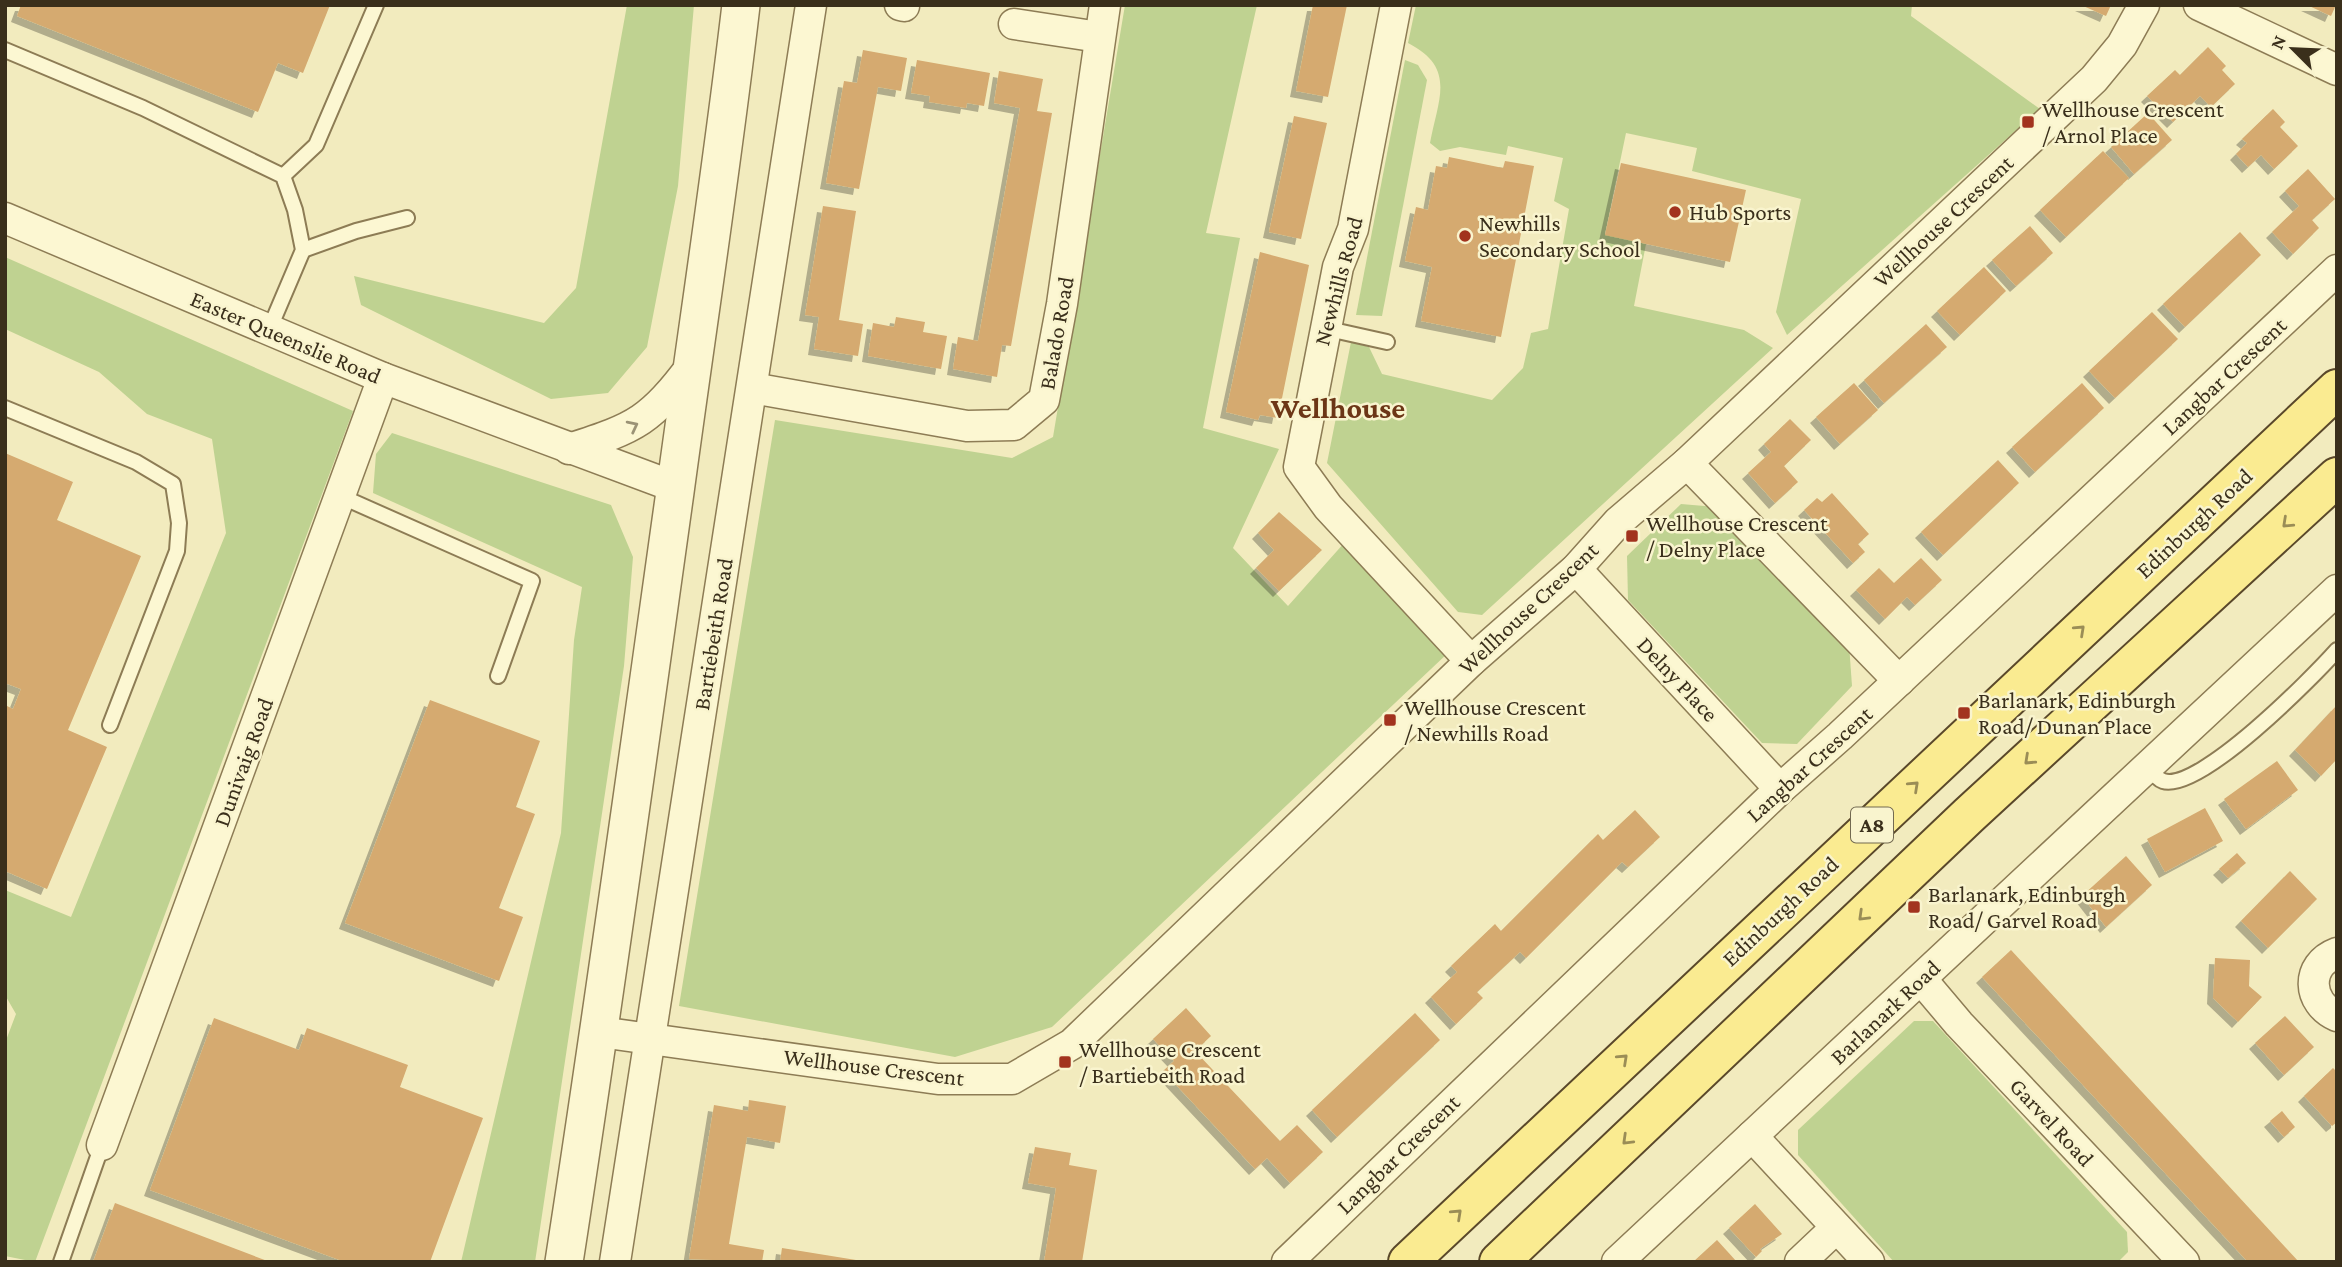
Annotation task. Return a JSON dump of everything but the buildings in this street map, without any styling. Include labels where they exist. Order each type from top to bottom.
[{"type":"main road","name":"Edinburgh Road","points":[[1408,1262],[2337,389]]},
{"type":"main road","name":"A8","points":[[1499,1262],[1969,815],[2337,477]]},
{"type":"street","points":[[564,1262],[600,1032],[675,487],[720,190],[741,5]]},
{"type":"street","name":"Bartiebeith Road","points":[[615,1262],[811,5]]},
{"type":"street","name":"Balado Road","points":[[752,388],[967,426],[1014,425],[1044,400],[1062,304],[1105,5]]},
{"type":"street","name":"Newhills Road","points":[[1396,5],[1353,229],[1338,267],[1299,467],[1328,507],[1472,660]]},
{"type":"street","name":"Wellhouse Crescent","points":[[600,1032],[938,1079],[1012,1079],[1072,1044],[1472,660],[1576,569],[1618,522],[1687,463],[2094,79],[2122,45],[2144,5]]},
{"type":"street","points":[[2199,5],[2337,70]]},
{"type":"street","points":[[1014,24],[1099,37]]},
{"type":"street","name":"Easter Queenslie Road","points":[[5,218],[383,378],[675,487]]},
{"type":"street","name":"Langbar Crescent","points":[[1287,1262],[1780,789],[1899,681],[2337,270]]},
{"type":"street","points":[[569,449],[615,435],[648,418],[667,399],[694,362]]},
{"type":"street","name":"Dunivaig Road","points":[[102,1145],[383,378]]},
{"type":"street","points":[[1687,463],[1899,681]]},
{"type":"street","name":"Delny Place","points":[[1576,569],[1780,789]]},
{"type":"street","name":"Barlanark Road","points":[[1617,1262],[2337,590]]},
{"type":"street","points":[[2337,953],[2321,962],[2313,982],[2319,1004],[2337,1016]]},
{"type":"street","name":"Garvel Road","points":[[1922,979],[2166,1256]]},
{"type":"street","points":[[1752,1136],[1869,1262]]},
{"type":"street","points":[[1800,1262],[1836,1228]]},
{"type":"lane","points":[[283,176],[316,145],[376,5]]},
{"type":"lane","points":[[5,50],[143,108],[283,176],[295,210],[303,250],[269,330]]},
{"type":"lane","points":[[303,250],[356,231],[407,218]]},
{"type":"lane","points":[[1325,328],[1387,342]]},
{"type":"lane","points":[[5,408],[136,462],[173,484],[179,523],[177,551],[110,725]]},
{"type":"lane","points":[[340,496],[532,581],[498,676]]},
{"type":"lane","points":[[2148,766],[2160,780],[2168,782],[2195,773],[2255,731],[2319,671],[2337,650]]},
{"type":"lane","points":[[61,1262],[102,1145]]},
{"type":"green space","points":[[627,5],[694,5],[678,186],[647,347],[608,393],[551,399],[361,305],[354,276],[544,323],[576,288]]},
{"type":"green space","points":[[1125,5],[1257,5],[1206,233],[1240,238],[1203,428],[1279,449],[1233,548],[1288,606],[1345,542],[1449,652],[1052,1027],[955,1057],[679,1006],[775,420],[1012,458],[1053,437]]},
{"type":"green space","points":[[1416,5],[1912,5],[1911,16],[2040,109],[1787,335],[1776,312],[1801,199],[1692,171],[1697,148],[1626,133],[1605,234],[1646,244],[1634,306],[1744,330],[1773,348],[1482,615],[1458,612],[1327,463],[1351,342],[1369,347],[1382,374],[1492,400],[1523,368],[1531,333],[1548,329],[1569,209],[1554,201],[1563,158],[1508,146],[1506,155],[1460,147],[1440,151],[1430,143],[1439,99],[1439,74],[1423,53],[1408,43]]},
{"type":"green space","points":[[1405,60],[1418,65],[1427,80],[1382,316],[1356,315]]},
{"type":"green space","points":[[5,257],[353,411],[35,1262],[5,1256],[5,1043],[16,1014],[5,995],[5,890],[71,917],[226,533],[212,439],[147,414],[99,372],[5,329]]},
{"type":"green space","points":[[392,433],[611,505],[633,557],[624,666],[535,1262],[461,1262],[561,833],[574,640],[582,587],[373,493],[376,454]]},
{"type":"green space","points":[[1681,504],[1716,507],[1849,644],[1852,686],[1797,744],[1762,743],[1628,600],[1627,556]]},
{"type":"green space","points":[[1914,1021],[1933,1021],[2127,1232],[2128,1252],[2118,1262],[1894,1262],[1798,1155],[1798,1130]]},
{"type":"place","name":"Wellhouse Crescent / Arnol Place","points":[[2028,122]]},
{"type":"place","name":"Hub Sports","points":[[1675,212]]},
{"type":"place","name":"Newhills Secondary School","points":[[1465,236]]},
{"type":"place","name":"Wellhouse Crescent / Delny Place","points":[[1632,536]]},
{"type":"place","name":"Barlanark, Edinburgh Road/ Dunan Place","points":[[1964,713]]},
{"type":"place","name":"Wellhouse Crescent / Newhills Road","points":[[1390,720]]},
{"type":"place","name":"Barlanark, Edinburgh Road/ Garvel Road","points":[[1914,907]]},
{"type":"place","name":"Wellhouse Crescent / Bartiebeith Road","points":[[1065,1062]]},
{"type":"district","name":"Wellhouse","points":[[1338,407]]}]
